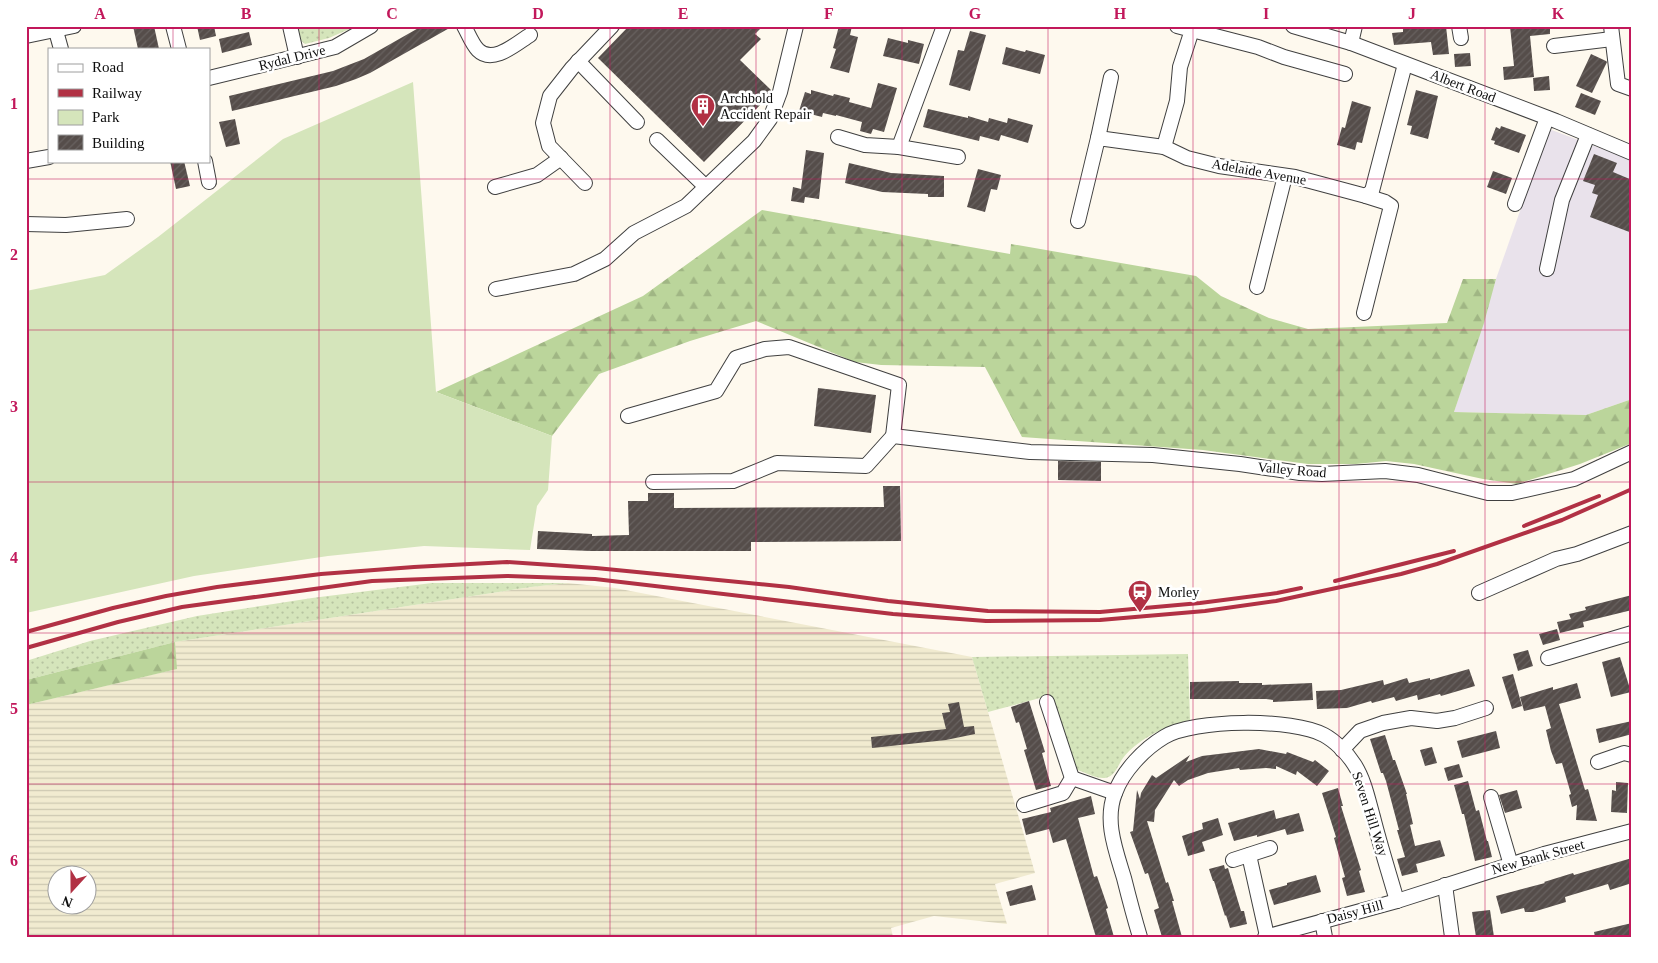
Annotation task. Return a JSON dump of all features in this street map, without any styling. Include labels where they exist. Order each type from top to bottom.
[{"type":"street","points":[[26,36],[74,26]]},
{"type":"street","points":[[173,26],[179,48]]},
{"type":"street","points":[[290,26],[297,57]]},
{"type":"street","name":"Rydal Drive","points":[[210,78],[335,47],[371,26]]},
{"type":"street","points":[[464,26],[478,50],[487,55],[499,55],[530,35]]},
{"type":"street","points":[[585,182],[549,146],[543,123],[550,96],[578,61],[612,26]]},
{"type":"street","points":[[496,289],[574,274],[605,259],[634,233],[686,206],[754,141],[770,119],[780,92],[796,26]]},
{"type":"street","points":[[1177,26],[1258,47],[1284,57],[1345,74]]},
{"type":"street","name":"Albert Road","points":[[1293,26],[1352,43],[1632,153]]},
{"type":"street","points":[[1352,43],[1355,26]]},
{"type":"street","points":[[899,147],[938,27]]},
{"type":"street","points":[[1164,147],[1177,101],[1180,67],[1192,30]]},
{"type":"street","points":[[56,31],[60,48]]},
{"type":"street","points":[[1554,46],[1612,33],[1618,84],[1632,89]]},
{"type":"street","points":[[578,61],[637,122]]},
{"type":"street","points":[[1366,196],[1372,191],[1405,64]]},
{"type":"street","points":[[1078,221],[1111,77]]},
{"type":"street","points":[[1515,204],[1547,118]]},
{"type":"street","points":[[1547,269],[1562,200],[1588,135]]},
{"type":"street","points":[[838,138],[866,145],[899,147],[958,157]]},
{"type":"street","name":"Adelaide Avenue","points":[[1098,138],[1164,147],[1186,158],[1219,166],[1285,176],[1386,202],[1391,206],[1364,313]]},
{"type":"street","points":[[657,140],[706,187]]},
{"type":"street","points":[[26,162],[48,157]]},
{"type":"street","points":[[495,187],[537,175],[561,158]]},
{"type":"street","points":[[205,162],[209,182]]},
{"type":"street","points":[[1257,287],[1285,176]]},
{"type":"street","points":[[26,224],[66,225],[127,219]]},
{"type":"street","points":[[628,416],[716,391],[736,358],[765,349],[788,347],[899,385],[893,436],[866,466],[777,463],[733,481],[653,482]]},
{"type":"street","name":"Valley Road","points":[[893,436],[1030,452],[1153,455],[1240,464],[1300,473],[1322,474],[1385,471],[1418,475],[1488,493],[1512,493],[1574,479],[1632,452]]},
{"type":"street","points":[[1478,593],[1556,559],[1577,554],[1632,533]]},
{"type":"street","points":[[1548,658],[1632,633]]},
{"type":"street","points":[[1047,702],[1072,778]]},
{"type":"street","points":[[1342,750],[1360,731],[1382,723],[1411,718],[1437,721],[1456,718],[1486,708]]},
{"type":"street","name":"Seven Hill Way","points":[[1140,937],[1113,840],[1110,814],[1114,793],[1124,775],[1143,754],[1165,736],[1194,727],[1227,723],[1268,722],[1298,727],[1323,735],[1342,750],[1354,764],[1364,785],[1397,901]]},
{"type":"street","points":[[1598,762],[1624,753],[1632,755]]},
{"type":"street","points":[[1072,778],[1114,793]]},
{"type":"street","points":[[1024,805],[1063,792],[1072,778]]},
{"type":"street","points":[[1491,797],[1511,865]]},
{"type":"street","name":"New Bank Street","points":[[1445,885],[1632,831]]},
{"type":"street","points":[[1233,860],[1270,848]]},
{"type":"street","points":[[1249,855],[1266,936]]},
{"type":"street","points":[[1445,885],[1452,937]]},
{"type":"street","name":"Daisy Hill","points":[[1266,936],[1397,901],[1445,885]]},
{"type":"street","points":[[1322,922],[1324,937]]},
{"type":"shaded area","points":[[1549,129],[1632,160],[1632,399],[1586,415],[1454,412],[1496,279]]},
{"type":"shaded area","points":[[568,583],[615,588],[972,657],[1035,873],[995,884],[1007,924],[934,916],[891,928],[893,937],[26,937],[26,705],[176,669],[175,642],[531,587]]},
{"type":"green space","points":[[296,26],[354,27],[329,38],[305,44],[299,39]]},
{"type":"green space","points":[[413,82],[436,392],[552,436],[548,490],[537,506],[530,550],[424,546],[328,556],[194,576],[26,613],[26,291],[105,275],[158,237],[283,139]]},
{"type":"green space","points":[[762,210],[1010,254],[1011,244],[1196,276],[1221,296],[1269,318],[1308,329],[1447,323],[1463,279],[1496,279],[1484,323],[1454,412],[1586,415],[1632,399],[1632,443],[1580,464],[1517,484],[1483,479],[1414,464],[1386,461],[1356,464],[1308,464],[1203,450],[1022,437],[985,367],[881,365],[855,362],[756,321],[690,341],[599,374],[552,436],[436,392],[643,296]]},
{"type":"green space","points":[[432,583],[568,583],[531,587],[175,642],[26,680],[26,661],[90,641],[197,616],[312,598]]},
{"type":"green space","points":[[175,642],[177,669],[26,705],[26,680]]},
{"type":"green space","points":[[1188,654],[1190,720],[1162,729],[1137,744],[1123,758],[1114,773],[1105,778],[1075,769],[1051,695],[988,712],[972,657]]},
{"type":"building","points":[[133,26],[154,26],[159,48],[138,48]]},
{"type":"building","points":[[197,26],[214,26],[216,36],[200,40]]},
{"type":"building","points":[[422,26],[453,26],[356,79],[336,86],[232,111],[229,96],[333,71],[364,59]]},
{"type":"building","name":"Archbold Accident Repair","points":[[629,26],[763,26],[755,34],[761,39],[740,60],[771,90],[770,95],[704,162],[598,58]]},
{"type":"building","points":[[839,26],[852,26],[850,35],[858,37],[849,73],[830,68],[836,49],[833,48]]},
{"type":"building","points":[[1403,26],[1446,26],[1449,54],[1433,55],[1431,42],[1394,45],[1392,33],[1403,32]]},
{"type":"building","points":[[1510,26],[1550,26],[1550,34],[1530,36],[1534,77],[1504,80],[1503,67],[1514,66]]},
{"type":"building","points":[[970,31],[986,35],[970,91],[949,85],[958,50],[964,51]]},
{"type":"building","points":[[249,32],[252,45],[222,53],[219,39]]},
{"type":"building","points":[[888,38],[908,43],[908,40],[924,44],[919,64],[883,56]]},
{"type":"building","points":[[1006,47],[1045,55],[1040,74],[1002,64]]},
{"type":"building","points":[[1470,53],[1471,66],[1455,67],[1454,54]]},
{"type":"building","points":[[1591,54],[1607,62],[1592,93],[1576,86]]},
{"type":"building","points":[[1549,76],[1550,90],[1534,91],[1533,78]]},
{"type":"building","points":[[878,83],[897,88],[884,132],[873,129],[871,134],[860,131],[862,122],[836,115],[823,113],[822,117],[799,111],[805,92],[811,94],[811,90],[850,98],[849,102],[871,108]]},
{"type":"building","points":[[1416,90],[1438,96],[1428,139],[1410,134],[1412,126],[1407,125]]},
{"type":"building","points":[[1581,93],[1601,101],[1595,115],[1575,107]]},
{"type":"building","points":[[1352,101],[1371,107],[1362,143],[1357,142],[1355,150],[1337,145],[1342,127],[1345,128]]},
{"type":"building","points":[[928,109],[968,118],[968,116],[988,122],[989,118],[1007,123],[1008,118],[1033,125],[1028,143],[1001,135],[999,141],[980,136],[979,141],[923,127]]},
{"type":"building","points":[[235,119],[240,144],[226,147],[219,122]]},
{"type":"building","points":[[1501,126],[1526,135],[1519,153],[1494,144],[1495,141],[1491,140],[1496,127],[1500,129]]},
{"type":"building","points":[[806,150],[824,153],[819,199],[805,197],[804,203],[791,201],[793,187],[801,189]]},
{"type":"building","points":[[1594,154],[1617,163],[1613,172],[1632,180],[1632,233],[1590,217],[1598,195],[1592,193],[1595,185],[1583,181]]},
{"type":"building","points":[[170,162],[184,162],[190,186],[176,189]]},
{"type":"building","points":[[849,163],[891,173],[944,176],[944,197],[928,197],[928,194],[882,192],[845,183]]},
{"type":"building","points":[[978,169],[1001,175],[997,190],[991,189],[985,212],[967,207]]},
{"type":"building","points":[[1493,171],[1512,178],[1506,194],[1487,187]]},
{"type":"building","points":[[818,388],[876,395],[871,433],[814,426]]},
{"type":"building","points":[[1058,461],[1101,462],[1101,481],[1058,480]]},
{"type":"building","points":[[883,486],[900,486],[901,541],[751,542],[751,551],[537,549],[538,531],[592,534],[592,536],[629,535],[628,501],[648,501],[648,493],[674,493],[674,508],[884,507]]},
{"type":"building","points":[[1632,595],[1632,610],[1583,622],[1584,627],[1560,633],[1557,622],[1571,619],[1569,614],[1586,610],[1585,607]]},
{"type":"building","points":[[1557,629],[1560,640],[1543,645],[1539,634]]},
{"type":"building","points":[[1528,650],[1533,666],[1518,671],[1513,654]]},
{"type":"building","points":[[1620,657],[1631,692],[1611,697],[1602,662]]},
{"type":"building","points":[[1469,669],[1475,686],[1441,696],[1440,694],[1418,700],[1417,695],[1396,701],[1394,697],[1347,708],[1317,709],[1316,691],[1341,690],[1383,680],[1384,685],[1407,678],[1409,683],[1430,678],[1430,680]]},
{"type":"building","points":[[1513,674],[1522,706],[1512,709],[1502,677]]},
{"type":"building","points":[[1239,681],[1239,683],[1262,683],[1262,685],[1312,683],[1313,700],[1273,702],[1273,700],[1266,699],[1190,699],[1190,682]]},
{"type":"building","points":[[1577,683],[1581,698],[1559,704],[1585,790],[1588,789],[1597,821],[1576,820],[1577,805],[1572,807],[1569,795],[1571,794],[1562,763],[1556,764],[1551,751],[1546,730],[1551,728],[1545,706],[1524,711],[1520,697],[1553,687],[1553,690]]},
{"type":"building","points":[[1029,701],[1045,752],[1042,753],[1051,786],[1036,790],[1024,750],[1027,749],[1019,722],[1016,723],[1011,707]]},
{"type":"building","points":[[959,702],[964,727],[974,726],[975,734],[946,740],[872,748],[871,737],[946,729],[942,713],[950,712],[948,704]]},
{"type":"building","points":[[1632,721],[1632,734],[1599,743],[1596,729]]},
{"type":"building","points":[[1496,731],[1500,748],[1462,758],[1457,741]]},
{"type":"building","points":[[1385,735],[1407,794],[1413,824],[1410,825],[1415,846],[1440,840],[1445,856],[1416,864],[1418,872],[1402,876],[1397,859],[1405,857],[1397,830],[1399,830],[1386,781],[1383,773],[1381,773],[1370,739]]},
{"type":"building","points":[[1432,747],[1437,763],[1425,766],[1420,750]]},
{"type":"building","points":[[1259,749],[1286,754],[1287,752],[1313,762],[1315,760],[1329,771],[1317,786],[1297,771],[1296,775],[1276,766],[1276,769],[1240,770],[1239,768],[1208,773],[1188,780],[1179,786],[1174,780],[1155,810],[1154,822],[1147,821],[1166,883],[1168,882],[1174,901],[1172,901],[1182,937],[1162,937],[1154,910],[1159,908],[1148,873],[1145,874],[1130,832],[1133,831],[1137,790],[1140,799],[1141,793],[1152,775],[1156,778],[1190,755],[1186,762],[1202,756]]},
{"type":"building","points":[[1459,764],[1463,777],[1448,781],[1444,768]]},
{"type":"building","points":[[1468,781],[1476,811],[1479,810],[1492,857],[1475,861],[1464,814],[1462,814],[1454,785]]},
{"type":"building","points":[[1616,782],[1628,783],[1627,813],[1611,812],[1612,790],[1616,791]]},
{"type":"building","points":[[1338,788],[1343,806],[1341,806],[1361,870],[1359,871],[1365,892],[1347,896],[1342,878],[1345,877],[1334,838],[1336,837],[1322,793]]},
{"type":"building","points":[[1517,790],[1522,808],[1505,813],[1499,795]]},
{"type":"building","points":[[1091,796],[1095,814],[1078,818],[1094,877],[1097,876],[1108,908],[1106,909],[1114,937],[1096,937],[1066,839],[1053,843],[1049,829],[1026,835],[1022,819],[1051,812],[1050,808]]},
{"type":"building","points":[[1274,810],[1276,819],[1299,813],[1304,831],[1287,835],[1285,829],[1234,841],[1228,823]]},
{"type":"building","points":[[1218,818],[1223,835],[1202,842],[1205,851],[1188,856],[1182,836],[1203,829],[1202,823]]},
{"type":"building","points":[[1632,858],[1632,883],[1610,890],[1608,884],[1565,897],[1566,902],[1533,912],[1525,912],[1524,908],[1501,914],[1496,896]]},
{"type":"building","points":[[1224,865],[1225,869],[1228,868],[1241,911],[1244,911],[1247,924],[1230,928],[1225,916],[1209,869]]},
{"type":"building","points":[[1316,875],[1321,892],[1274,905],[1269,890]]},
{"type":"building","points":[[1032,885],[1036,900],[1010,906],[1006,892]]},
{"type":"building","points":[[1490,910],[1494,937],[1476,937],[1472,912]]},
{"type":"building","points":[[1632,923],[1632,937],[1595,937],[1594,932]]},
{"type":"railway","points":[[26,648],[118,622],[182,607],[372,581],[507,576],[595,579],[893,614],[986,621],[1100,620],[1205,611],[1276,601],[1401,574],[1437,564],[1562,520],[1632,489]]},
{"type":"railway","points":[[1524,526],[1599,496]]},
{"type":"railway","points":[[1335,581],[1454,551]]},
{"type":"railway","points":[[26,632],[113,608],[217,587],[321,574],[507,562],[596,568],[789,587],[888,601],[988,611],[1100,612],[1200,603],[1301,588]]},
{"type":"place","name":"Archbold Accident Repair","points":[[703,127]]},
{"type":"place","name":"Morley","points":[[1140,613]]}]
